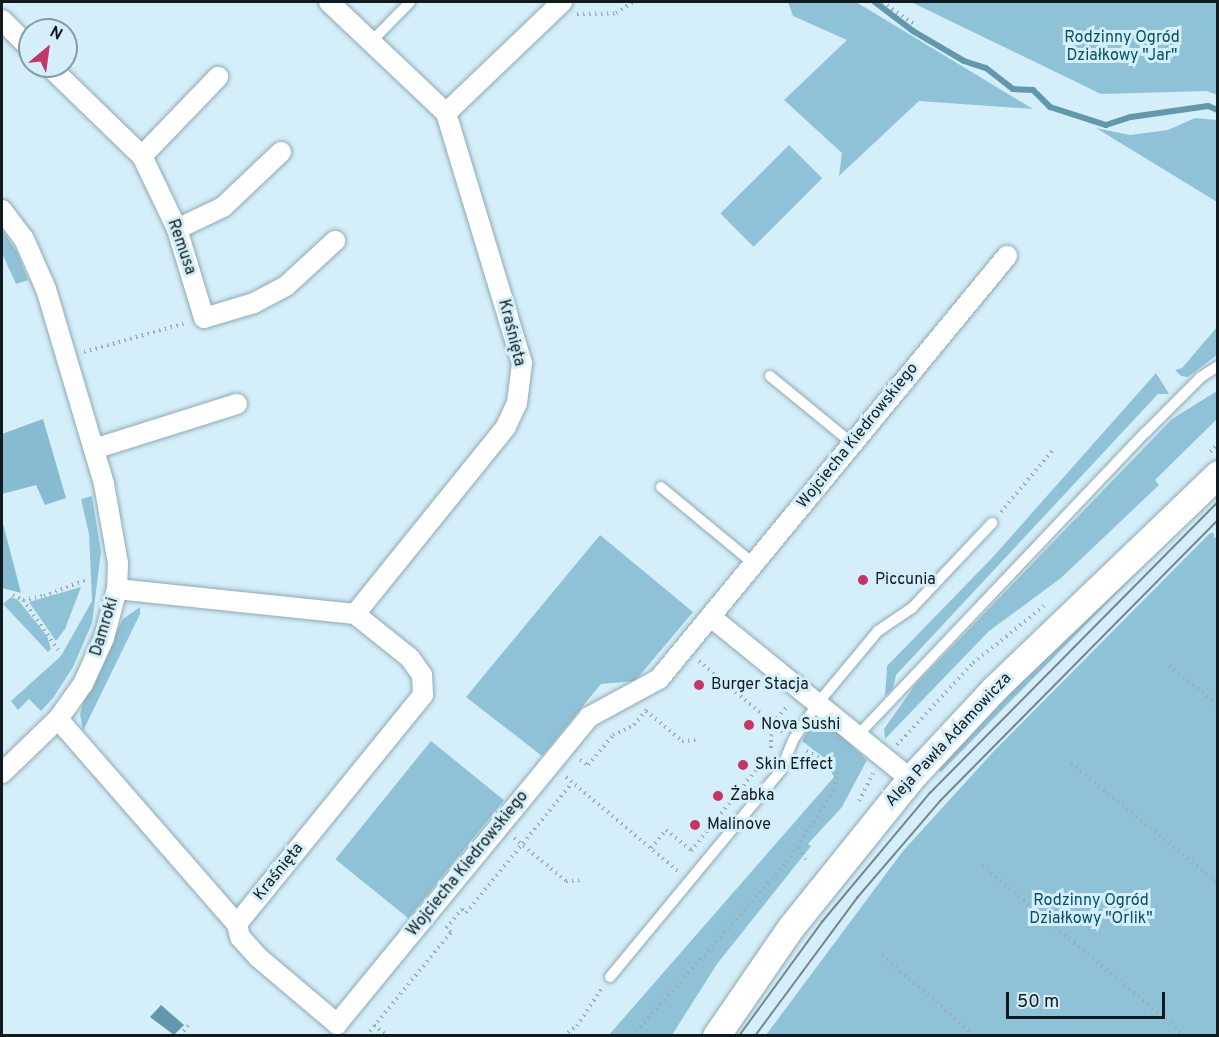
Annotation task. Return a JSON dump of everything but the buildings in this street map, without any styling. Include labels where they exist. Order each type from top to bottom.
[{"type":"main road","name":"Aleja Pawła Adamowicza","points":[[716,1035],[791,927],[910,779],[995,688],[1218,474]]},
{"type":"street","points":[[329,2],[446,113],[562,2]]},
{"type":"street","points":[[2,20],[18,36]]},
{"type":"street","points":[[142,156],[218,77]]},
{"type":"street","name":"Remusa","points":[[61,78],[142,156],[177,229],[204,318]]},
{"type":"street","name":"Kraśnięta","points":[[237,924],[423,695],[422,675],[410,658],[355,614],[506,427],[521,383],[522,363],[446,113]]},
{"type":"street","points":[[177,229],[223,207],[281,152]]},
{"type":"street","name":"Damroki","points":[[2,210],[36,262],[94,448],[116,539],[117,589],[105,638],[94,662],[58,719],[2,773]]},
{"type":"street","points":[[204,318],[254,303],[286,286],[335,241]]},
{"type":"street","name":"Wojciecha Kiedrowskiego","points":[[237,924],[240,937],[258,957],[337,1024],[589,717],[652,685],[711,617],[1008,256]]},
{"type":"street","points":[[94,448],[237,404]]},
{"type":"street","points":[[117,589],[355,614]]},
{"type":"street","points":[[711,617],[910,779]]},
{"type":"street","points":[[58,719],[237,924]]},
{"type":"lane","points":[[370,43],[410,2]]},
{"type":"lane","points":[[858,735],[1145,433],[1201,377],[1218,366]]},
{"type":"lane","points":[[770,376],[852,443]]},
{"type":"lane","points":[[661,487],[754,564]]},
{"type":"lane","points":[[610,977],[781,770],[793,740],[818,703],[878,631],[912,608],[992,523]]},
{"type":"path","points":[[882,2],[917,26]]},
{"type":"path","points":[[82,352],[204,318]]},
{"type":"path","points":[[992,523],[1052,451]]},
{"type":"path","points":[[1212,535],[1218,530]]},
{"type":"path","points":[[23,600],[88,579]]},
{"type":"path","points":[[13,596],[23,600],[58,650]]},
{"type":"path","points":[[691,851],[765,761],[772,746],[771,736],[779,728],[697,660]]},
{"type":"path","points":[[1169,666],[1218,705]]},
{"type":"path","points":[[773,723],[787,706]]},
{"type":"path","points":[[646,711],[682,741],[700,739]]},
{"type":"path","points":[[632,1035],[799,848],[834,790],[837,774],[834,766],[827,760],[817,760]]},
{"type":"path","points":[[1071,763],[1218,884]]},
{"type":"path","points":[[565,778],[690,881]]},
{"type":"path","points":[[366,1035],[452,932],[446,928],[453,919],[462,909],[466,913],[572,783]]},
{"type":"path","points":[[499,826],[566,881],[584,880]]},
{"type":"path","points":[[650,848],[666,830],[705,862]]},
{"type":"path","points":[[799,848],[805,859]]},
{"type":"path","points":[[982,865],[1185,1035]]},
{"type":"path","points":[[882,955],[975,1035]]},
{"type":"path","points":[[563,1035],[582,1020],[588,1006],[610,977]]},
{"type":"path","points":[[180,1035],[190,1023]]},
{"type":"path","points":[[374,1025],[387,1035]]},
{"type":"green space","points":[[788,2],[856,2],[1033,109],[919,101],[839,176],[842,153],[784,100],[847,40],[793,16]]},
{"type":"green space","name":"Rodzinny Ogród Działkowy \"Jar\"","points":[[911,2],[1217,2],[1217,95],[1207,91],[1101,94]]},
{"type":"green space","points":[[1195,118],[1217,120],[1217,202],[1096,128],[1130,135],[1168,130]]},
{"type":"green space","points":[[789,145],[822,178],[754,247],[720,214]]},
{"type":"green space","points":[[2,230],[17,252],[28,280],[16,284],[2,253]]},
{"type":"green space","points":[[1217,327],[1217,355],[1188,377],[1181,376],[1175,370],[1182,368]]},
{"type":"green space","points":[[1156,373],[1169,394],[1158,394],[896,675],[893,688],[885,696],[887,666],[992,558]]},
{"type":"green space","points":[[1217,391],[1217,419],[1155,480],[1159,485],[1061,578],[989,631],[885,739],[884,729],[915,685],[1172,419]]},
{"type":"green space","points":[[92,496],[101,552],[92,623],[73,667],[53,698],[41,711],[29,699],[18,710],[11,701],[61,656],[92,601],[89,534],[81,499]]},
{"type":"green space","name":"Rodzinny Ogród Działkowy \"Orlik\"","points":[[1210,533],[1215,538],[1218,535],[1217,1035],[766,1035],[903,851],[994,751]]},
{"type":"green space","points":[[600,535],[693,612],[635,681],[601,684],[542,756],[466,697]]},
{"type":"green space","points":[[1163,546],[941,772],[938,769],[1052,650]]},
{"type":"green space","points":[[81,587],[65,629],[56,641],[29,602]]},
{"type":"green space","points":[[11,597],[18,600],[47,636],[51,649],[48,652],[3,604]]},
{"type":"green space","points":[[140,607],[140,614],[83,731],[80,714],[84,700],[123,619]]},
{"type":"green space","points":[[821,722],[827,723],[867,760],[842,807],[808,844],[811,846],[717,964],[672,1035],[608,1036],[834,777],[823,757],[802,741],[810,726]]},
{"type":"green space","points":[[431,741],[504,800],[408,918],[335,859]]},
{"type":"shaded area","points":[[43,419],[66,498],[45,505],[36,485],[2,494],[2,434]]},
{"type":"shaded area","points":[[2,520],[21,593],[2,588]]},
{"type":"shaded area","points":[[161,1005],[184,1025],[174,1035],[150,1017]]},
{"type":"waterway","points":[[875,2],[913,31],[964,61],[986,68],[1013,89],[1033,90],[1050,107],[1106,125],[1131,117],[1208,106],[1218,110]]},
{"type":"tram line","points":[[739,1036],[822,922],[930,793],[1218,502]]},
{"type":"tram line","points":[[755,1036],[857,898],[940,801],[1218,520]]},
{"type":"place","name":"Piccunia","points":[[863,580]]},
{"type":"place","name":"Burger Stacja","points":[[699,685]]},
{"type":"place","name":"Nova Sushi","points":[[749,725]]},
{"type":"place","name":"Skin Effect","points":[[743,765]]},
{"type":"place","name":"Żabka","points":[[718,796]]},
{"type":"place","name":"Malinove","points":[[695,825]]}]
